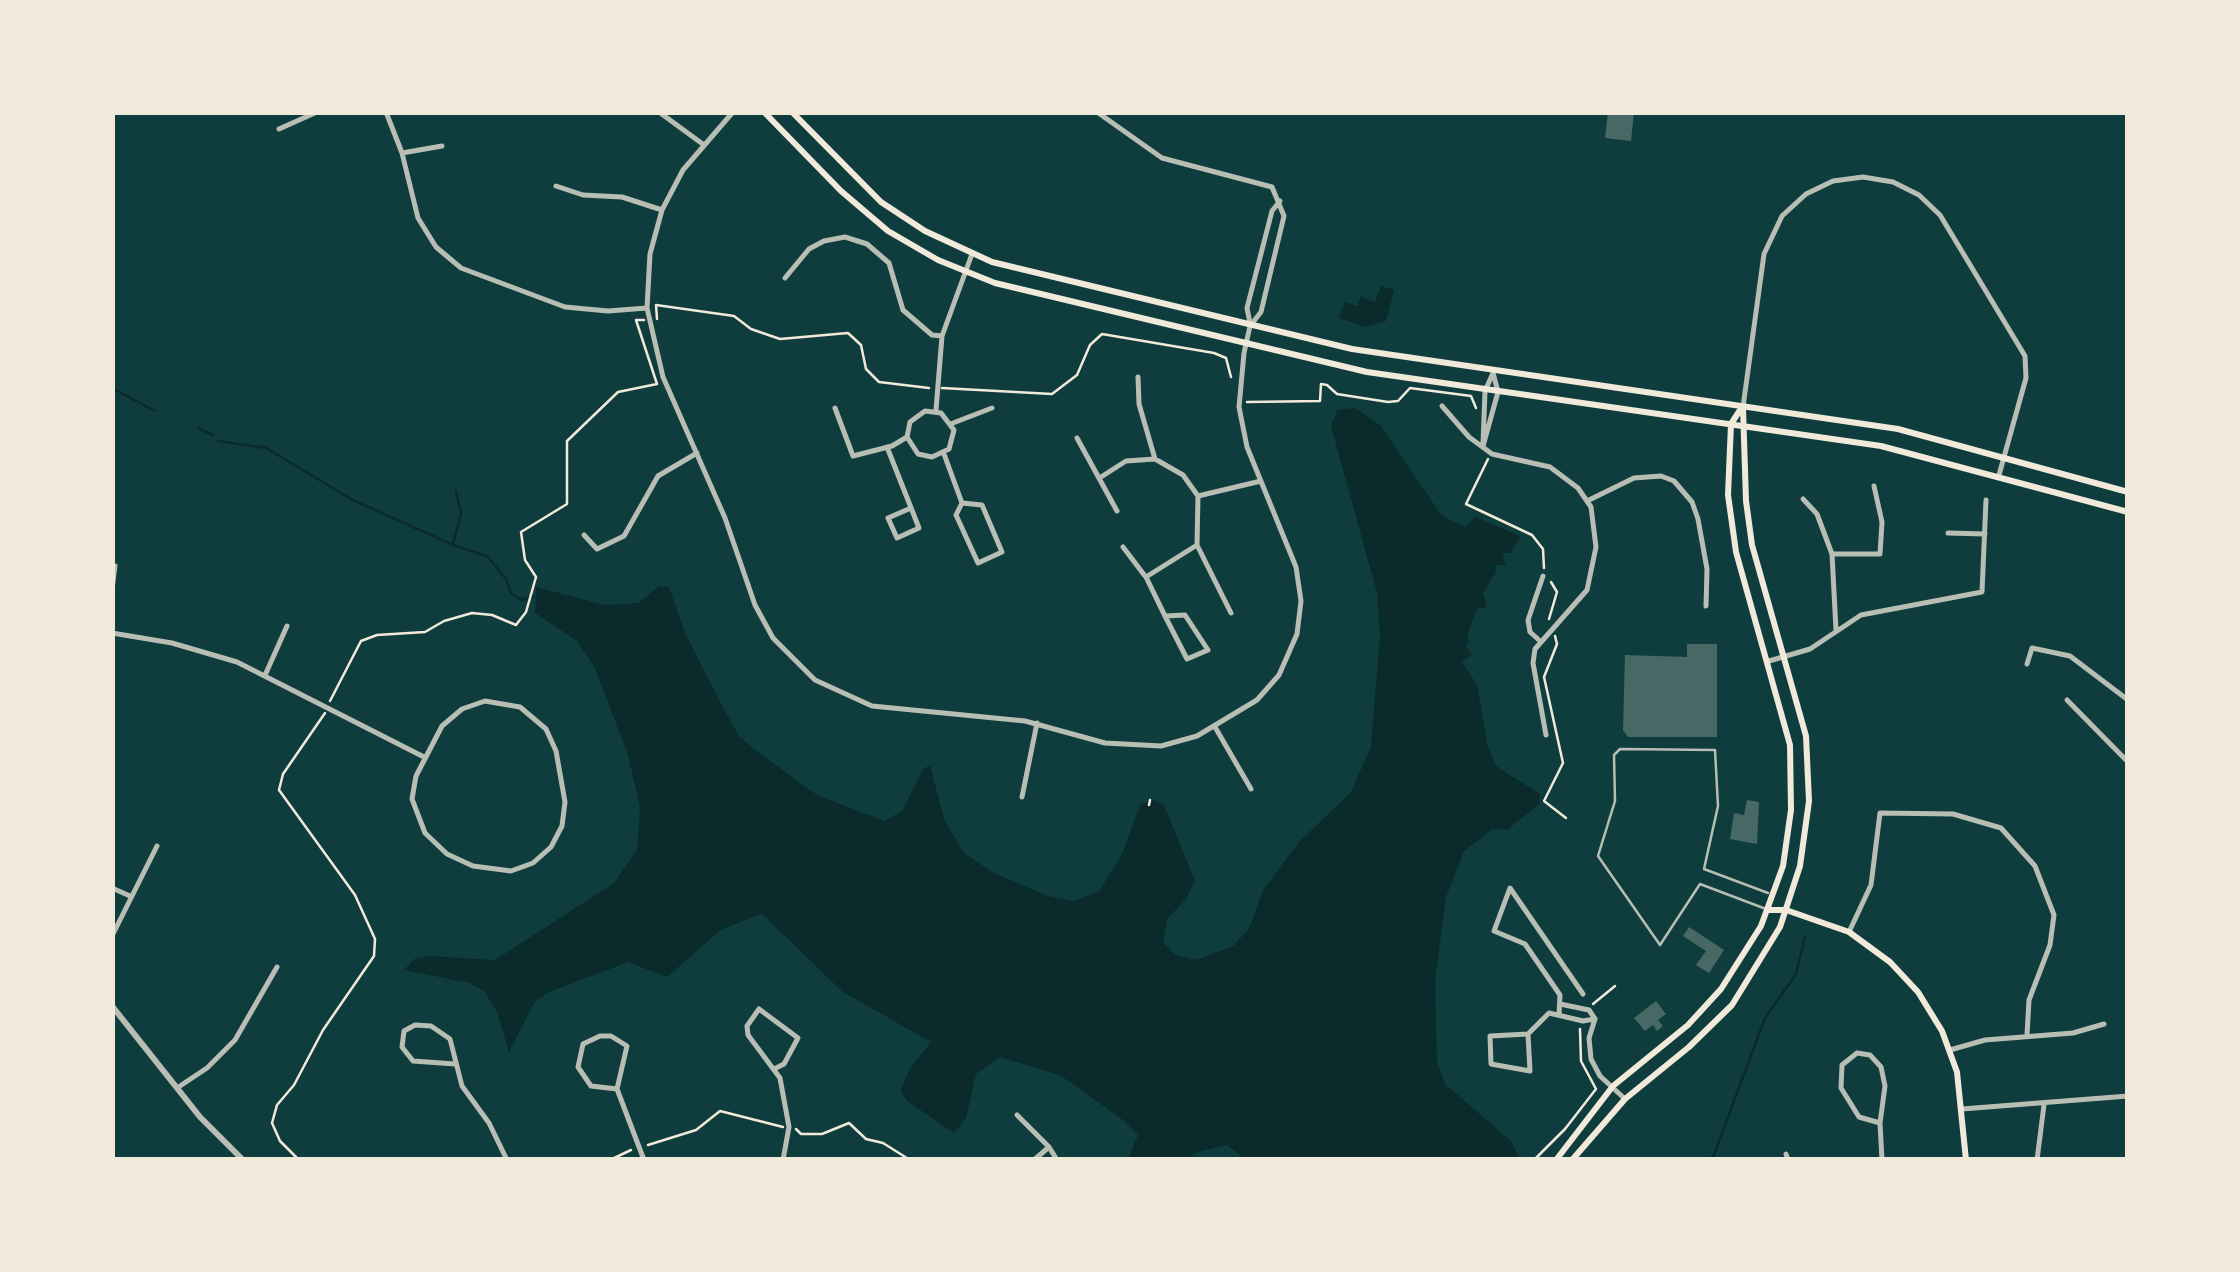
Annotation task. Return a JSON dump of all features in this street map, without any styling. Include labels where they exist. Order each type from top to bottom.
[{"type":"main road","points":[[764,112],[864,212],[912,246],[964,272],[1367,372],[1880,446],[1999,474],[2128,512]]},
{"type":"main road","points":[[792,112],[882,202],[925,232],[972,254],[1250,326],[1493,373],[1898,430],[2128,492]]},
{"type":"main road","points":[[1556,1160],[1613,1086],[1708,1005],[1742,960],[1774,896],[1787,846],[1792,789],[1790,745],[1732,531],[1728,478],[1731,424],[1743,407]]},
{"type":"main road","points":[[1572,1160],[1625,1099],[1689,1048],[1732,1004],[1759,968],[1786,910],[1804,844],[1810,778],[1804,726],[1748,518],[1743,407]]},
{"type":"main road","points":[[1774,896],[1786,910]]},
{"type":"main road","points":[[1768,910],[1786,910],[1848,932],[1907,979],[1932,1013],[1950,1050],[1962,1110],[1966,1160]]},
{"type":"street","points":[[279,129],[317,112]]},
{"type":"street","points":[[386,112],[402,154],[418,218],[436,247],[460,268],[565,307],[608,311],[647,308]]},
{"type":"street","points":[[658,112],[704,145]]},
{"type":"street","points":[[733,112],[684,170],[662,210],[650,254],[648,320],[664,377],[755,605],[773,638],[800,668],[831,690],[872,706],[1037,723],[1106,744],[1136,747],[1179,742],[1216,726],[1257,700],[1279,674],[1300,618],[1296,567],[1247,447],[1239,407],[1250,326],[1247,308],[1272,211],[1280,201]]},
{"type":"street","points":[[1096,112],[1149,152],[1276,191],[1284,216],[1261,312],[1250,326]]},
{"type":"street","points":[[402,154],[442,146]]},
{"type":"street","points":[[1743,407],[1764,254],[1774,228],[1793,204],[1819,186],[1848,178],[1878,179],[1906,188],[1940,215],[2022,346],[2026,378],[1999,474]]},
{"type":"street","points":[[556,186],[583,195],[622,197],[662,210]]},
{"type":"street","points":[[785,278],[809,249],[824,241],[845,238],[867,244],[889,264],[903,310],[918,325],[942,336]]},
{"type":"street","points":[[936,411],[942,336],[972,254]]},
{"type":"street","points":[[1483,446],[1485,391],[1493,373]]},
{"type":"street","points":[[1483,446],[1498,392],[1493,373]]},
{"type":"street","points":[[1138,377],[1142,414],[1155,459]]},
{"type":"street","points":[[1442,406],[1469,437],[1492,454],[1550,467],[1587,501],[1596,526],[1594,569],[1586,590],[1539,640],[1533,663],[1546,735]]},
{"type":"street","points":[[835,408],[853,456],[887,448],[907,437],[917,414],[936,411],[952,423],[954,437],[944,454],[932,458],[918,454],[907,437]]},
{"type":"street","points":[[952,423],[992,408]]},
{"type":"street","points":[[1076,438],[1118,511]]},
{"type":"street","points":[[887,448],[911,508],[919,528],[897,538],[888,518],[911,508]]},
{"type":"street","points":[[584,536],[592,546],[604,548],[624,536],[658,476],[697,453]]},
{"type":"street","points":[[944,454],[962,503],[956,515],[978,563],[1002,552],[982,505],[962,503]]},
{"type":"street","points":[[1101,477],[1126,462],[1155,459],[1183,475],[1198,496],[1197,545],[1232,614]]},
{"type":"street","points":[[1587,501],[1634,478],[1661,476],[1674,481],[1692,502],[1698,519],[1707,568],[1706,606]]},
{"type":"street","points":[[1198,496],[1261,480]]},
{"type":"street","points":[[1832,554],[1880,554],[1882,522],[1874,486]]},
{"type":"street","points":[[1804,499],[1826,530],[1832,554],[1836,630]]},
{"type":"street","points":[[1769,661],[1820,644],[1836,630],[1874,612],[1941,603],[1982,592],[1986,500]]},
{"type":"street","points":[[1948,534],[1986,534]]},
{"type":"street","points":[[1146,577],[1197,545]]},
{"type":"street","points":[[1124,548],[1146,577],[1165,616],[1187,659],[1208,650],[1185,615],[1165,616]]},
{"type":"street","points":[[112,590],[115,566]]},
{"type":"street","points":[[1539,640],[1530,632],[1528,620],[1542,576]]},
{"type":"street","points":[[265,674],[287,626]]},
{"type":"street","points":[[112,634],[172,642],[265,674],[424,757]]},
{"type":"street","points":[[2027,664],[2032,648],[2070,656],[2128,700]]},
{"type":"street","points":[[2067,700],[2128,762]]},
{"type":"street","points":[[498,701],[529,712],[546,729],[556,750],[565,802],[558,837],[542,856],[510,870],[473,866],[447,854],[425,833],[414,811],[413,787],[424,757],[442,726],[462,709],[498,701]]},
{"type":"street","points":[[1022,797],[1037,723]]},
{"type":"street","points":[[1216,726],[1251,790]]},
{"type":"street","points":[[1848,932],[1871,885],[1880,814],[1953,814],[2001,828],[2034,866],[2054,915],[2050,945],[2029,1000],[2027,1035]]},
{"type":"street","points":[[112,936],[157,846]]},
{"type":"street","points":[[112,888],[130,896]]},
{"type":"street","points":[[1559,1014],[1560,995],[1525,944],[1494,931],[1510,888],[1583,994]]},
{"type":"street","points":[[177,1088],[207,1068],[235,1040],[277,966]]},
{"type":"street","points":[[1560,1004],[1589,1010],[1595,1019]]},
{"type":"street","points":[[112,1006],[177,1088],[242,1160]]},
{"type":"street","points":[[776,1068],[784,1064],[798,1038],[759,1009],[747,1026],[748,1034],[776,1068],[788,1128],[782,1160]]},
{"type":"street","points":[[1528,1034],[1530,1072],[1491,1064],[1490,1036],[1528,1034],[1549,1013],[1582,1021],[1595,1019]]},
{"type":"street","points":[[1595,1019],[1589,1038],[1591,1059],[1600,1076],[1625,1099]]},
{"type":"street","points":[[456,1064],[413,1061],[402,1048],[404,1030],[421,1024],[442,1032],[454,1050],[462,1086],[489,1124],[506,1160]]},
{"type":"street","points":[[1950,1050],[1985,1040],[2073,1033],[2104,1024]]},
{"type":"street","points":[[616,1090],[591,1086],[584,1080],[576,1062],[583,1044],[605,1036],[626,1043],[616,1090],[644,1160]]},
{"type":"street","points":[[1880,1123],[1859,1117],[1841,1088],[1840,1072],[1851,1056],[1870,1055],[1881,1067],[1882,1160]]},
{"type":"street","points":[[1962,1110],[2128,1096]]},
{"type":"street","points":[[2037,1160],[2044,1105]]},
{"type":"street","points":[[1016,1115],[1057,1160]]},
{"type":"street","points":[[1034,1160],[1049,1147]]},
{"type":"lane","points":[[1768,910],[1700,884],[1660,945],[1598,856],[1615,801],[1614,754],[1620,749],[1716,750],[1718,806],[1704,869],[1774,896]]},
{"type":"path","points":[[298,1160],[280,1142],[274,1115],[374,956],[371,923],[296,808],[278,790],[283,774],[328,706],[362,641],[377,634],[425,632],[444,620],[472,613],[492,615],[511,626],[528,606],[535,584],[521,532],[567,504],[564,448],[589,415],[618,392],[657,384],[636,320],[658,318],[656,305],[734,316],[751,330],[780,340],[848,332],[860,345],[866,369],[879,382],[940,388],[1052,394],[1077,375],[1090,345],[1102,334],[1214,353],[1226,358],[1232,377]]},
{"type":"path","points":[[1247,400],[1320,401],[1321,384],[1327,384],[1338,394],[1388,402],[1398,401],[1410,388],[1471,396],[1477,420]]},
{"type":"path","points":[[1492,454],[1479,472],[1466,504],[1532,536],[1543,548],[1542,576],[1556,586],[1548,617],[1557,644],[1544,676],[1563,763],[1544,801],[1566,818]]},
{"type":"path","points":[[1534,1160],[1566,1129],[1596,1089]]},
{"type":"path","points":[[610,1160],[696,1130],[720,1111],[802,1134],[822,1134],[849,1123],[866,1139],[910,1160]]},
{"type":"water","points":[[1381,286],[1394,290],[1386,321],[1365,327],[1339,318],[1345,302],[1357,306],[1361,297],[1375,302]]},
{"type":"water","points":[[1355,408],[1380,425],[1442,516],[1465,527],[1475,517],[1520,536],[1511,553],[1502,553],[1506,565],[1495,565],[1496,572],[1483,593],[1487,607],[1477,609],[1467,636],[1469,642],[1465,646],[1472,654],[1462,662],[1477,685],[1488,747],[1496,766],[1540,794],[1539,804],[1507,830],[1492,829],[1464,851],[1446,897],[1435,981],[1437,1062],[1445,1084],[1512,1142],[1519,1159],[1245,1159],[1227,1145],[1197,1152],[1188,1159],[1128,1159],[1138,1135],[1123,1120],[1060,1075],[1000,1057],[976,1074],[966,1118],[954,1133],[907,1101],[901,1091],[909,1070],[931,1042],[843,992],[762,914],[722,929],[667,977],[628,962],[549,992],[534,1003],[509,1052],[497,1012],[485,992],[470,983],[404,970],[414,959],[430,956],[495,960],[614,883],[637,850],[640,807],[628,755],[595,668],[577,641],[535,613],[536,587],[605,605],[639,603],[659,586],[669,587],[685,633],[726,713],[739,736],[755,750],[817,795],[884,821],[902,811],[924,768],[930,766],[944,819],[964,853],[994,873],[1048,896],[1075,901],[1099,891],[1121,857],[1140,805],[1154,800],[1164,805],[1195,881],[1186,899],[1167,919],[1163,942],[1176,955],[1196,960],[1233,946],[1249,929],[1263,890],[1299,842],[1351,792],[1371,747],[1380,635],[1377,593],[1331,426],[1337,410]]},
{"type":"building","points":[[1608,112],[1634,112],[1631,141],[1605,138]]},
{"type":"building","points":[[1687,644],[1717,644],[1717,737],[1628,737],[1623,730],[1625,655],[1687,657]]},
{"type":"building","points":[[1747,800],[1759,802],[1757,844],[1730,839],[1734,813],[1744,815]]},
{"type":"building","points":[[1689,927],[1724,950],[1709,973],[1696,965],[1706,951],[1683,936]]},
{"type":"building","points":[[1656,1001],[1666,1014],[1658,1020],[1663,1026],[1657,1031],[1653,1025],[1645,1031],[1634,1018]]},
{"type":"waterway","points":[[112,388],[155,411]]},
{"type":"waterway","points":[[198,428],[213,435]]},
{"type":"waterway","points":[[218,441],[266,448],[351,499],[487,556],[506,579],[511,593],[521,600],[533,597]]},
{"type":"waterway","points":[[453,544],[461,514],[456,491]]},
{"type":"waterway","points":[[1712,1160],[1765,1018],[1796,974],[1805,937]]}]
